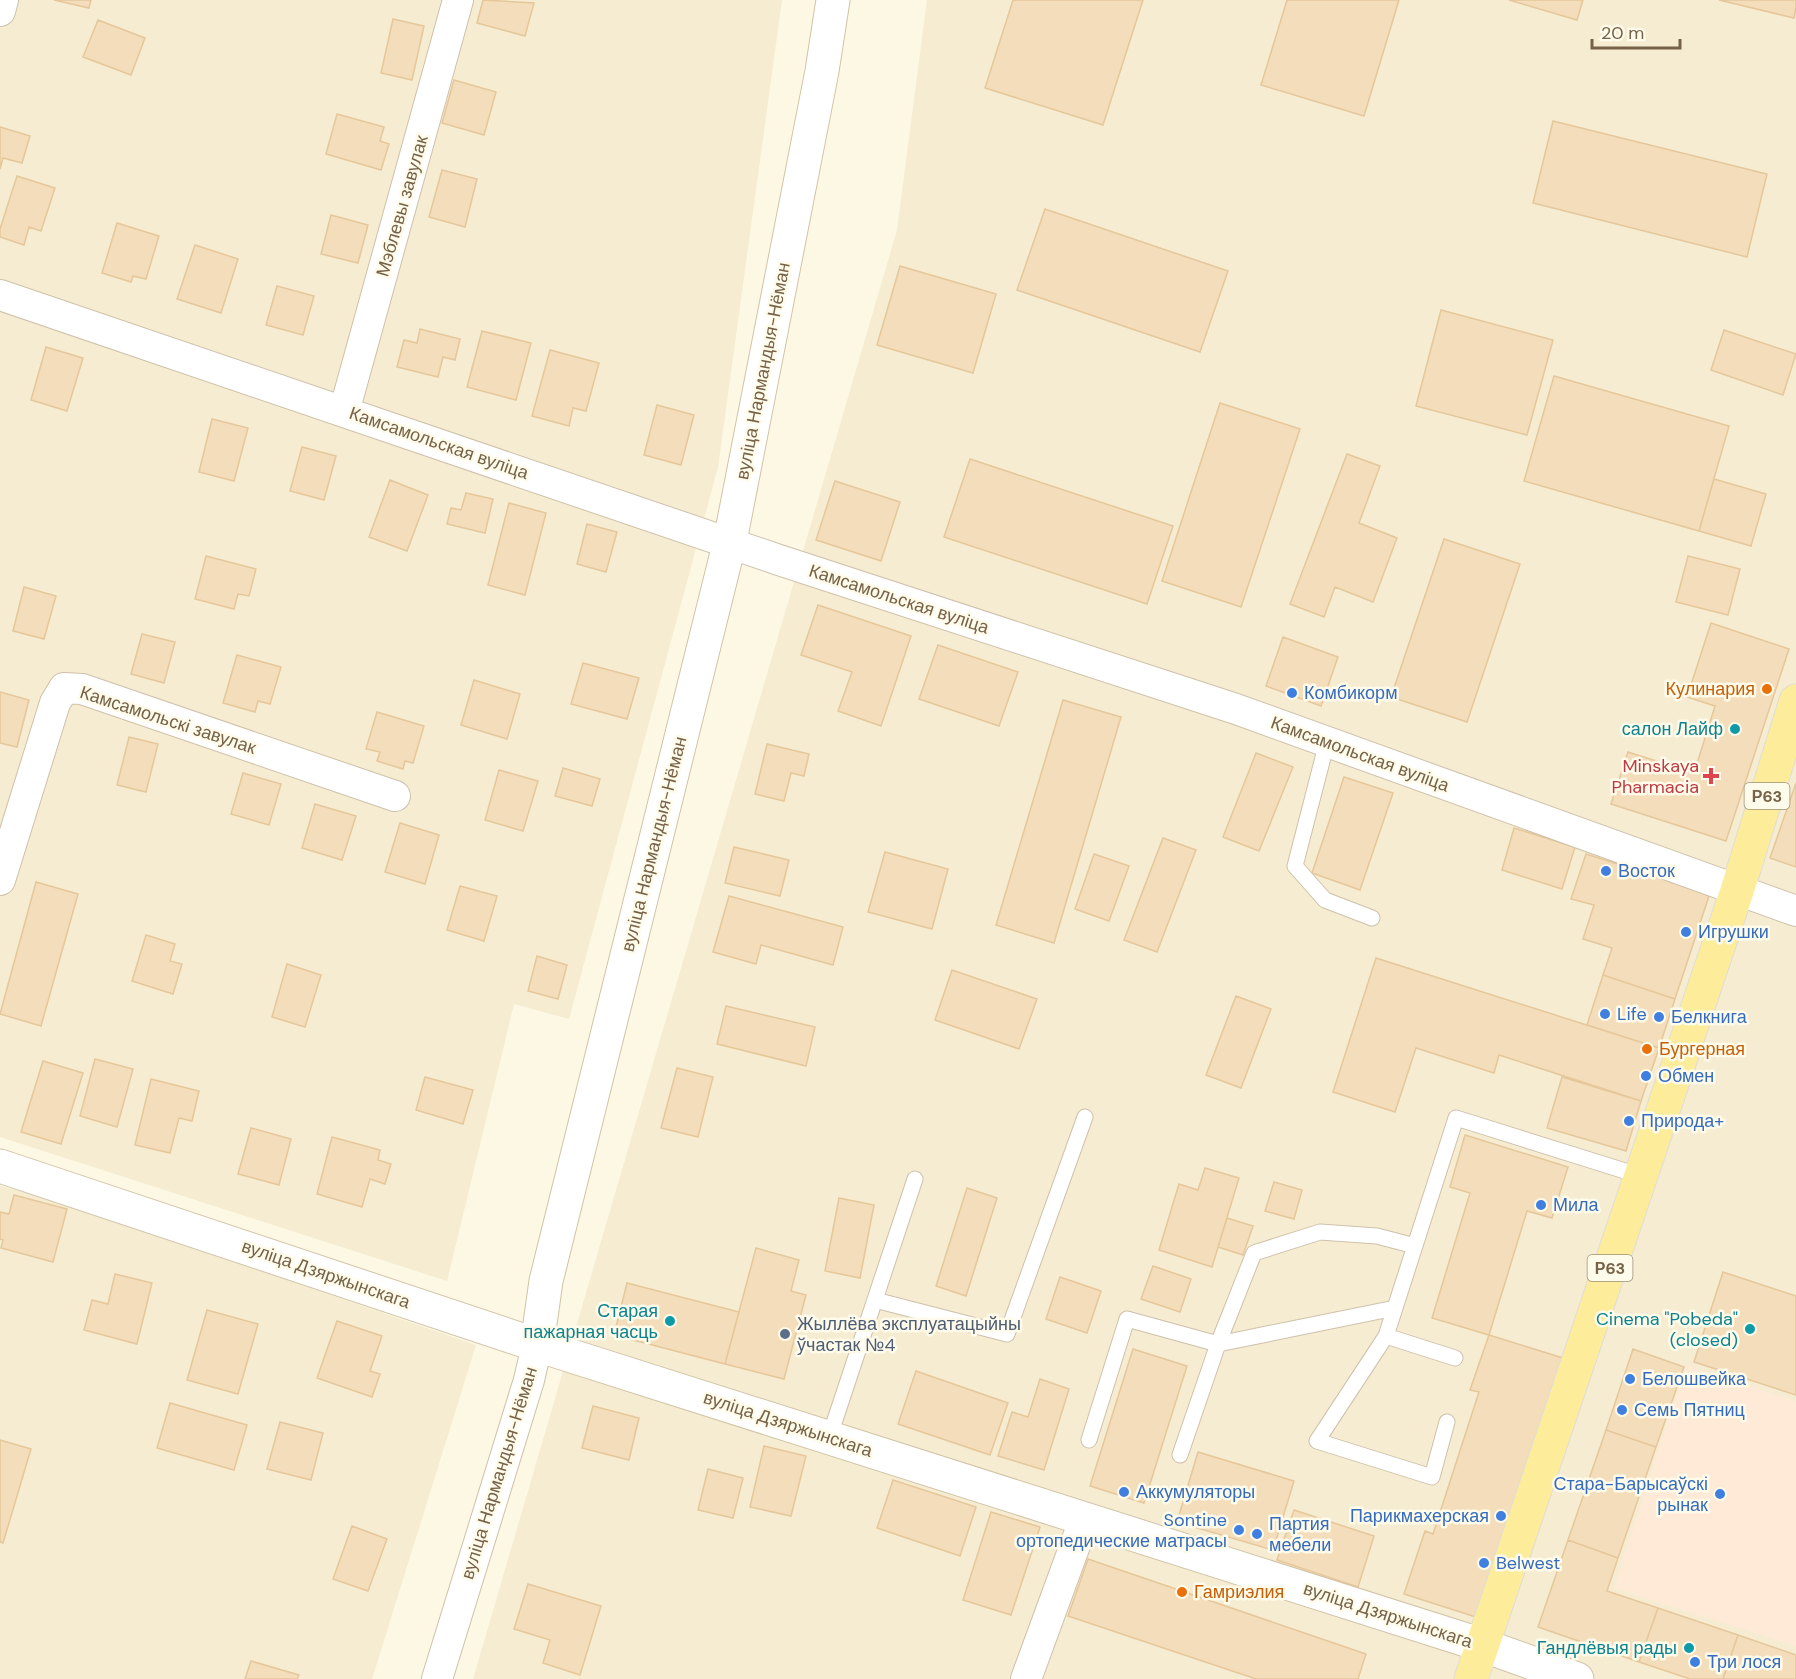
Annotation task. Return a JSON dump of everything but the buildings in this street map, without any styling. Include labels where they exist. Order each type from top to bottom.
[{"type":"main road","name":"Р63","points":[[1472,1679],[1737,891],[1796,701]]},
{"type":"street","points":[[0,11],[3,0]]},
{"type":"street","name":"Мэблевы завулак","points":[[345,412],[458,0]]},
{"type":"street","name":"вуліца Нармандыя-Нёман","points":[[436,1679],[529,1380],[537,1345],[546,1281],[730,541],[822,71],[833,0]]},
{"type":"street","name":"Камсамольская вуліца","points":[[0,295],[730,541],[779,560],[1236,709],[1796,911]]},
{"type":"street","name":"Камсамольскі завулак","points":[[0,880],[55,703],[64,688],[82,689],[395,796]]},
{"type":"street","name":"вуліца Дзяржынскага","points":[[0,1166],[537,1345],[1085,1518],[1482,1646],[1576,1679]]},
{"type":"street","points":[[1026,1679],[1085,1518]]},
{"type":"lane","points":[[1327,742],[1295,866],[1325,900],[1372,918]]},
{"type":"lane","points":[[875,1300],[1007,1334],[1085,1117]]},
{"type":"lane","points":[[1447,1422],[1432,1477],[1317,1442],[1386,1336],[1456,1119],[1641,1176]]},
{"type":"lane","points":[[829,1438],[915,1179]]},
{"type":"lane","points":[[1180,1455],[1218,1344],[1254,1253],[1320,1232],[1377,1236],[1415,1246]]},
{"type":"lane","points":[[1089,1440],[1126,1319],[1218,1344],[1395,1308]]},
{"type":"lane","points":[[1386,1336],[1455,1358]]},
{"type":"shaded area","points":[[0,0],[782,0],[718,467],[569,1019],[514,1004],[447,1281],[0,1137]]},
{"type":"shaded area","points":[[927,0],[1796,0],[1796,1679],[473,1679],[897,230]]},
{"type":"shaded area","points":[[0,1186],[58,1201],[476,1345],[372,1679],[0,1679]]},
{"type":"shaded area","name":"Стара-Барысаўскі рынак","points":[[1686,1365],[1796,1401],[1796,1646],[1614,1588]]},
{"type":"place","name":"Кулинария","points":[[1767,689]]},
{"type":"place","name":"Комбикорм","points":[[1292,693]]},
{"type":"place","name":"салон Лайф","points":[[1735,729]]},
{"type":"place","name":"Minskaya Pharmacia","points":[[1711,776]]},
{"type":"place","name":"Восток","points":[[1606,871]]},
{"type":"place","name":"Игрушки","points":[[1686,932]]},
{"type":"place","name":"Life","points":[[1605,1014]]},
{"type":"place","name":"Белкнига","points":[[1659,1017]]},
{"type":"place","name":"Бургерная","points":[[1647,1049]]},
{"type":"place","name":"Обмен","points":[[1646,1076]]},
{"type":"place","name":"Природа+","points":[[1629,1121]]},
{"type":"place","name":"Мила","points":[[1541,1205]]},
{"type":"place","name":"Старая пажарная часць","points":[[670,1321]]},
{"type":"place","name":"Cinema \"Pobeda\" (closed)","points":[[1750,1329]]},
{"type":"place","name":"Жыллёва эксплуатацыйны ўчастак №4","points":[[785,1334]]},
{"type":"place","name":"Белошвейка","points":[[1630,1379]]},
{"type":"place","name":"Семь Пятниц","points":[[1622,1410]]},
{"type":"place","name":"Аккумуляторы","points":[[1124,1492]]},
{"type":"place","name":"Стара-Барысаўскі рынак","points":[[1720,1494]]},
{"type":"place","name":"Парикмахерская","points":[[1501,1516]]},
{"type":"place","name":"Sontine ортопедические матрасы","points":[[1239,1530]]},
{"type":"place","name":"Партия мебели","points":[[1257,1534]]},
{"type":"place","name":"Belwest","points":[[1484,1563]]},
{"type":"place","name":"Гамриэлия","points":[[1182,1592]]},
{"type":"place","name":"Гандлёвыя рады","points":[[1689,1648]]},
{"type":"place","name":"Три лося","points":[[1695,1662]]}]
